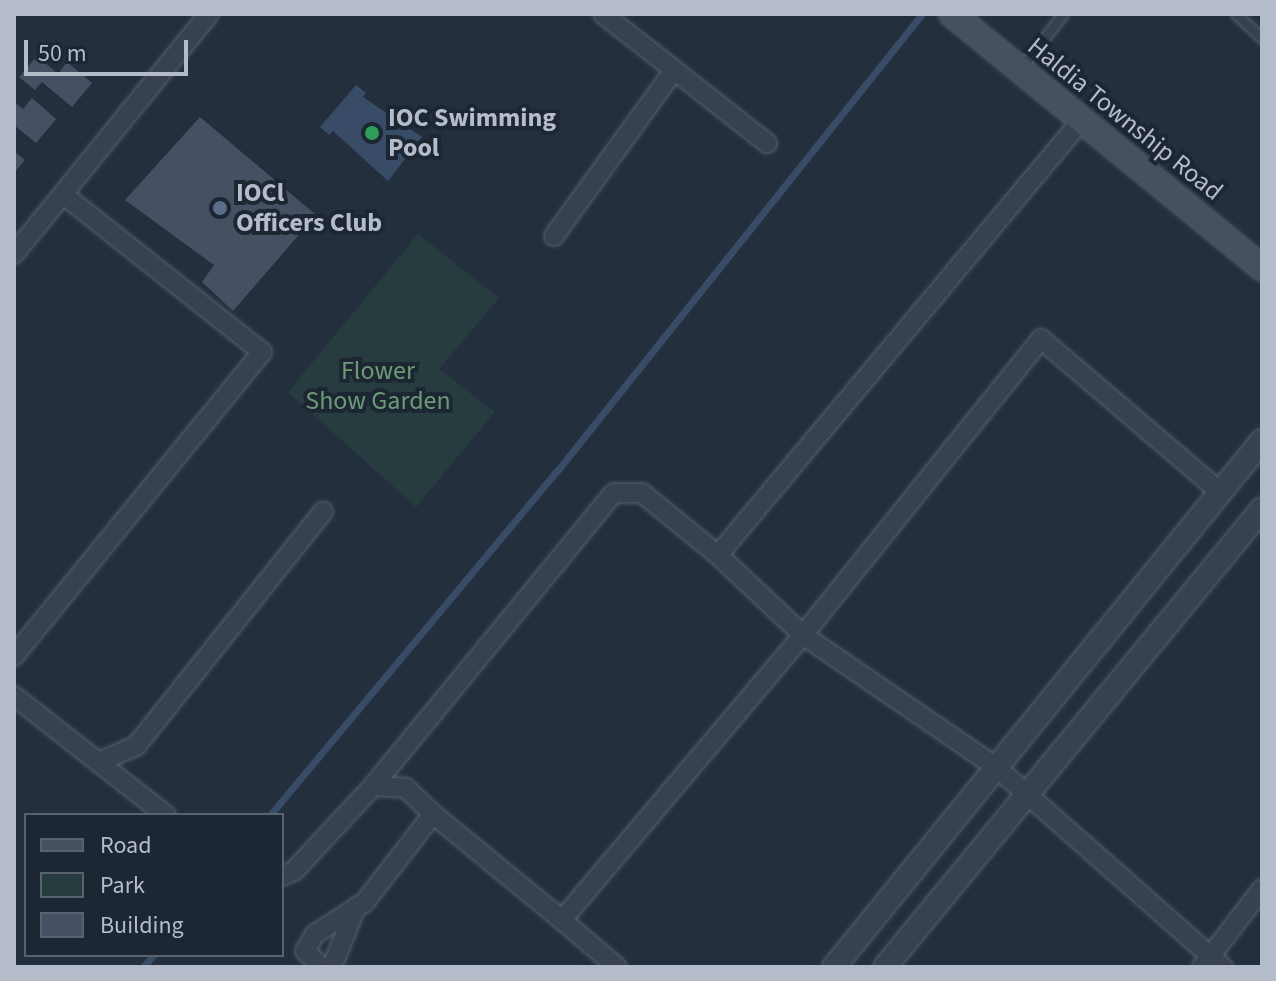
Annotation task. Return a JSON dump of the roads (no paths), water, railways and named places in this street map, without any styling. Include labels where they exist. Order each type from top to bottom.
[{"type":"main road","name":"Haldia Township Road","points":[[965,18],[1081,121],[1262,268]]},
{"type":"street","points":[[14,254],[209,14]]},
{"type":"street","points":[[603,14],[767,143]]},
{"type":"street","points":[[554,236],[674,70]]},
{"type":"street","points":[[718,555],[1081,121]]},
{"type":"street","points":[[14,656],[262,352],[63,194]]},
{"type":"street","points":[[562,920],[803,635],[1041,339],[1220,492]]},
{"type":"street","points":[[834,967],[1262,441]]},
{"type":"street","points":[[284,875],[294,871],[373,786],[614,493],[642,493],[718,555],[803,635],[996,767],[1027,792],[1212,964],[1262,889]]},
{"type":"street","points":[[885,967],[1262,509]]},
{"type":"street","points":[[99,762],[136,746],[323,512]]},
{"type":"street","points":[[14,696],[163,813]]},
{"type":"street","points":[[373,786],[406,788],[617,967]]},
{"type":"street","points":[[322,967],[305,951],[315,934],[356,907],[433,814]]},
{"type":"street","points":[[332,967],[356,907]]},
{"type":"lane","points":[[1020,69],[1063,14]]},
{"type":"lane","points":[[1236,14],[1262,38]]},
{"type":"water","name":"IOC Swimming Pool","points":[[356,85],[366,93],[363,97],[422,137],[388,181],[333,131],[329,135],[320,127]]},
{"type":"waterway","points":[[272,813],[557,471],[922,14]]},
{"type":"waterway","points":[[143,967],[151,957]]},
{"type":"place","name":"IOC Swimming Pool","points":[[372,133]]},
{"type":"place","name":"IOCl Officers Club","points":[[220,208]]},
{"type":"park label","name":"Flower Show Garden","points":[[378,386]]}]
